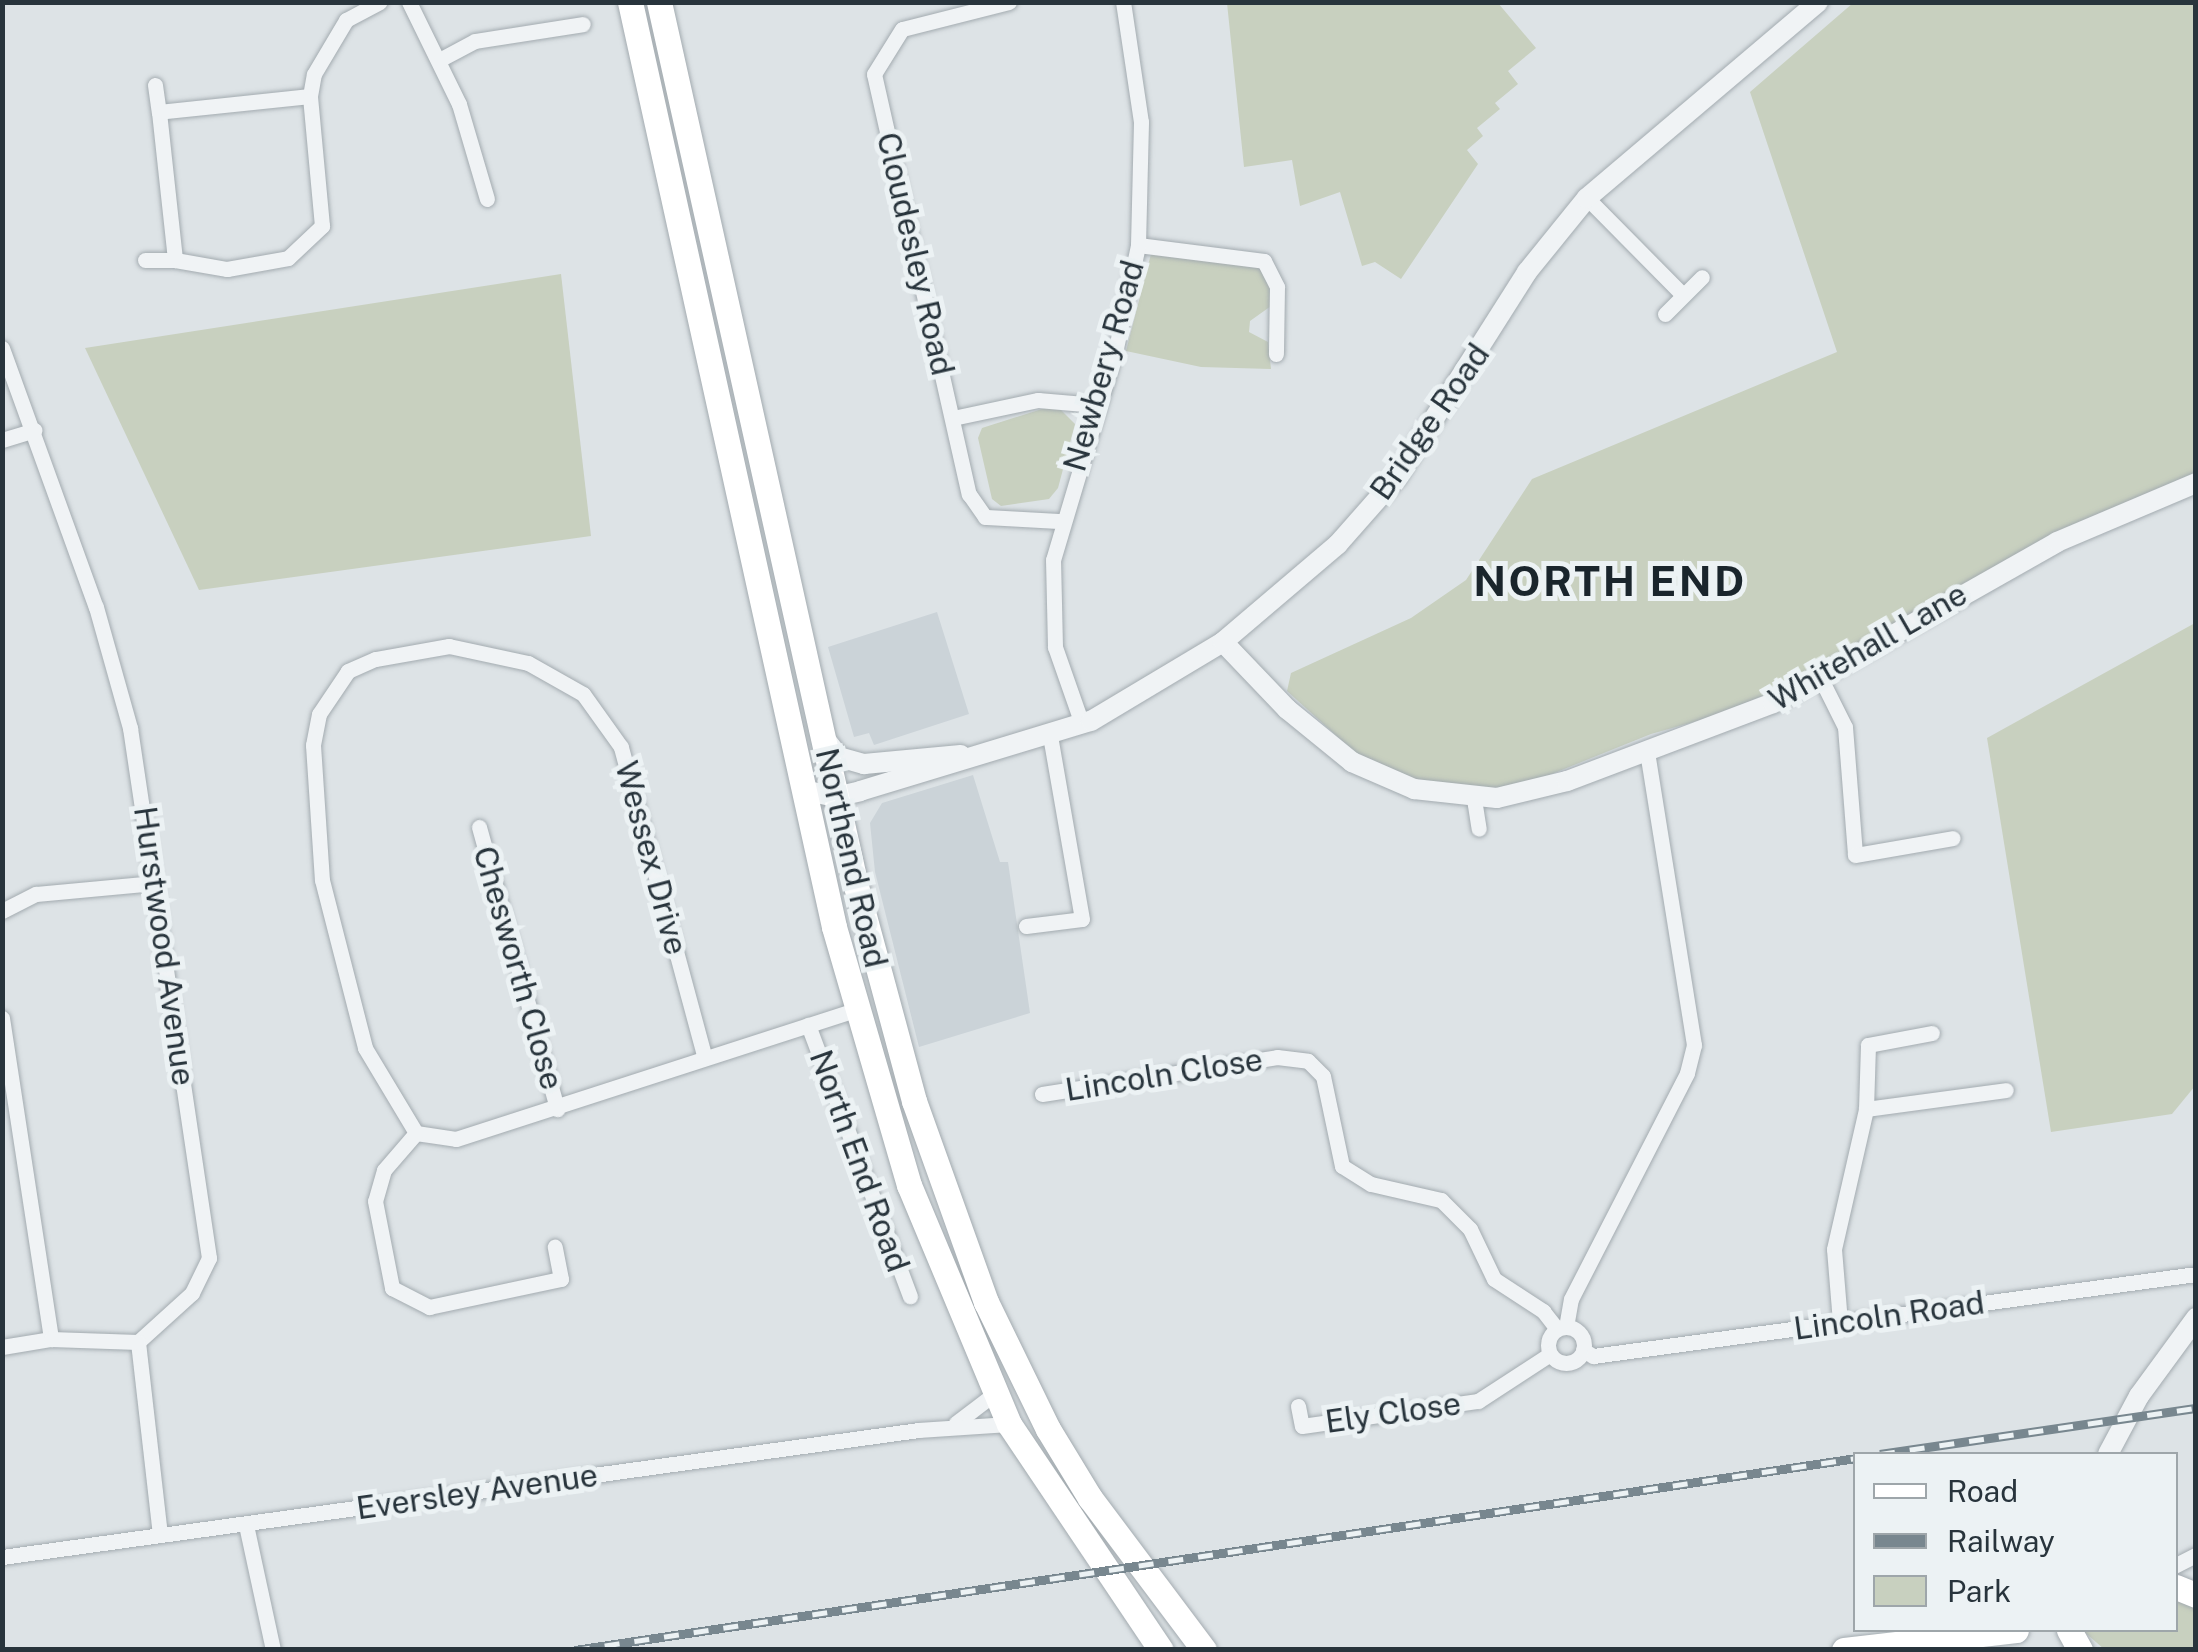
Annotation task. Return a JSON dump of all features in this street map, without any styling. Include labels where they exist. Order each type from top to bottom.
[{"type":"main road","name":"Northend Road","points":[[630,2],[855,1010],[930,1244],[1009,1424],[1161,1650]]},
{"type":"main road","name":"Northend Road","points":[[659,2],[835,797],[892,1029],[986,1302],[1090,1498],[1204,1650]]},
{"type":"main road","points":[[1844,1650],[1999,1632]]},
{"type":"street","points":[[145,260],[226,268],[288,258],[322,226],[310,96],[332,37],[346,20],[380,2]]},
{"type":"street","points":[[410,2],[442,59],[487,199]]},
{"type":"street","name":"Cloudesley Road","points":[[1010,2],[902,28],[874,74],[975,508],[1002,522],[1060,521]]},
{"type":"street","name":"Newbery Road","points":[[1082,724],[1065,687],[1051,613],[1060,521],[1096,406],[1138,245],[1141,122],[1123,2]]},
{"type":"street","name":"Bridge Road","points":[[835,797],[1082,724],[1223,642],[1338,544],[1397,477],[1526,272],[1586,198],[1818,2]]},
{"type":"street","points":[[442,59],[475,41],[583,24]]},
{"type":"street","points":[[155,84],[170,184],[174,260]]},
{"type":"street","points":[[159,112],[310,96]]},
{"type":"street","points":[[1586,198],[1683,295]]},
{"type":"street","points":[[1138,245],[1264,262],[1277,287],[1276,354]]},
{"type":"street","points":[[1665,314],[1702,277]]},
{"type":"street","name":"Hurstwood Avenue","points":[[2,348],[34,430],[130,728],[209,1258],[192,1293],[138,1342]]},
{"type":"street","points":[[953,418],[1038,400],[1096,406]]},
{"type":"street","points":[[2,440],[34,430]]},
{"type":"street","name":"Whitehall Lane","points":[[1223,642],[1287,709],[1352,762],[1414,789],[1474,799],[1567,782],[1820,679],[2057,542],[2196,484]]},
{"type":"street","name":"Wessex Drive","points":[[416,1133],[365,1048],[322,880],[313,745],[319,714],[348,671],[375,659],[449,646],[490,650],[552,673],[583,694],[621,747],[704,1055]]},
{"type":"street","points":[[1820,679],[1845,727],[1855,855],[1954,838]]},
{"type":"street","name":"Bridge Road","points":[[822,735],[839,757],[864,764],[978,754]]},
{"type":"street","points":[[1026,926],[1082,919],[1050,735]]},
{"type":"street","points":[[1550,1354],[1548,1343],[1561,1328],[1571,1299],[1687,1074],[1694,1046],[1646,751]]},
{"type":"street","points":[[803,790],[835,797]]},
{"type":"street","points":[[1474,799],[1479,829]]},
{"type":"street","name":"Chesworth Close","points":[[478,828],[557,1109]]},
{"type":"street","points":[[2,911],[36,894],[154,883]]},
{"type":"street","points":[[555,1247],[561,1279],[429,1307],[392,1288],[375,1201],[384,1170],[416,1133],[456,1139],[557,1109],[704,1055],[855,1010]]},
{"type":"street","points":[[2,1018],[51,1339]]},
{"type":"street","name":"North End Road","points":[[808,1025],[910,1297]]},
{"type":"street","points":[[1840,1322],[1834,1249],[1866,1108],[1868,1044],[1932,1032]]},
{"type":"street","name":"Lincoln Close","points":[[1042,1094],[1276,1056],[1308,1062],[1324,1076],[1342,1166],[1372,1184],[1441,1200],[1470,1230],[1494,1279],[1543,1310],[1561,1328]]},
{"type":"street","points":[[1866,1108],[2006,1090]]},
{"type":"street","name":"Lincoln Road","points":[[1550,1354],[1565,1363],[1583,1350],[1593,1356],[2196,1274]]},
{"type":"street","points":[[2109,1452],[2139,1396],[2196,1318]]},
{"type":"street","points":[[1561,1328],[1580,1334],[1583,1350]]},
{"type":"street","points":[[2,1347],[51,1339],[138,1342],[160,1535]]},
{"type":"street","name":"Ely Close","points":[[1298,1406],[1302,1426],[1478,1401],[1550,1354]]},
{"type":"street","name":"Eversley Avenue","points":[[952,1425],[994,1394]]},
{"type":"street","name":"Eversley Avenue","points":[[2,1558],[952,1425],[1009,1424]]},
{"type":"street","points":[[246,1525],[273,1650]]},
{"type":"shaded area","points":[[937,612],[969,714],[874,745],[869,733],[854,737],[828,647]]},
{"type":"shaded area","points":[[973,775],[1000,862],[1008,862],[1030,1013],[919,1047],[875,872],[870,823],[882,803]]},
{"type":"green space","points":[[1227,3],[1498,3],[1536,48],[1508,71],[1518,84],[1495,103],[1500,109],[1477,128],[1483,136],[1467,150],[1478,164],[1401,279],[1375,262],[1362,266],[1340,192],[1300,206],[1292,160],[1244,167]]},
{"type":"green space","points":[[1853,3],[2195,3],[2195,475],[2050,535],[1810,674],[1722,714],[1651,734],[1512,790],[1414,780],[1360,757],[1287,691],[1291,673],[1411,618],[1466,580],[1532,479],[1837,352],[1750,92]]},
{"type":"green space","points":[[1151,254],[1262,268],[1270,278],[1271,306],[1250,321],[1249,332],[1268,342],[1271,369],[1201,367],[1126,351]]},
{"type":"green space","points":[[561,274],[591,536],[199,590],[85,348]]},
{"type":"green space","points":[[1045,408],[1060,409],[1075,424],[1058,488],[1049,499],[1001,506],[992,499],[978,438],[982,428]]},
{"type":"green space","points":[[2195,623],[2195,1086],[2172,1114],[2051,1132],[1987,738]]},
{"type":"green space","points":[[2178,1600],[2195,1608],[2195,1649],[2104,1649],[2084,1632],[2178,1632]]},
{"type":"railway","points":[[1894,1452],[2196,1408]]},
{"type":"railway","points":[[575,1650],[1853,1458]]},
{"type":"district","name":"NORTH END","points":[[1610,581]]}]
